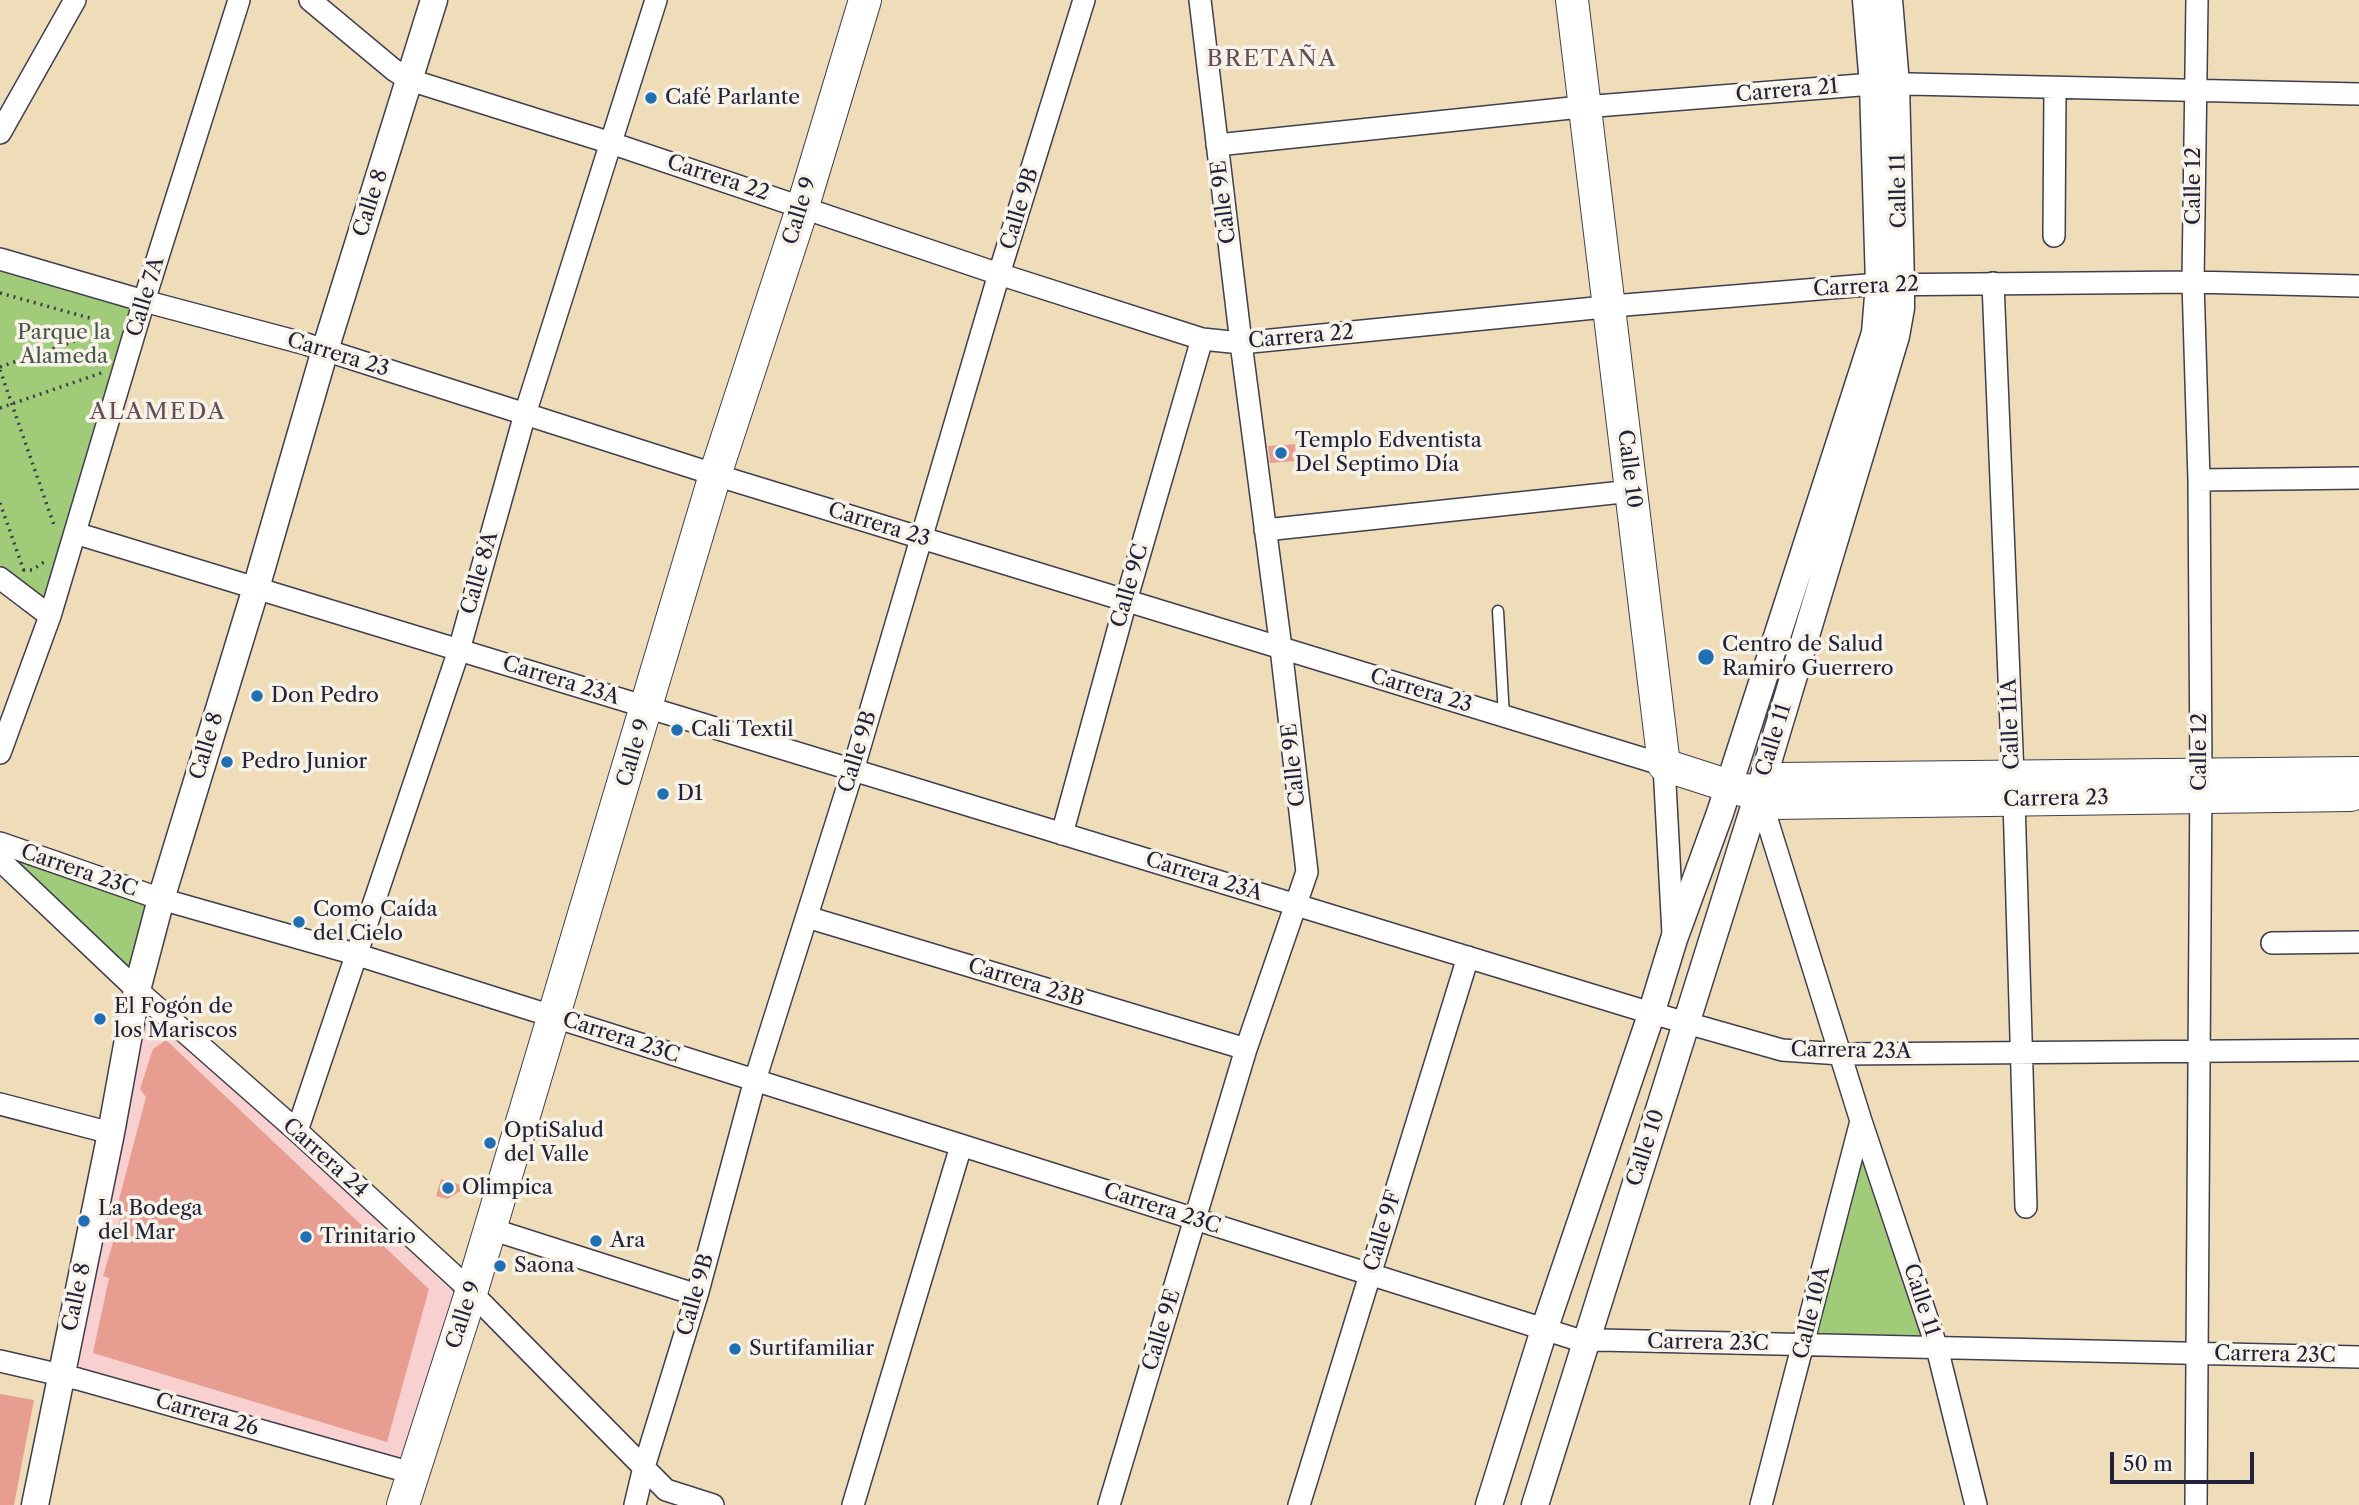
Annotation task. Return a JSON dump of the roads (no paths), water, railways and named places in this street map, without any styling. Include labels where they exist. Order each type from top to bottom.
[{"type":"main road","name":"Calle 9","points":[[402,1505],[491,1229],[715,475],[803,206],[864,0]]},
{"type":"main road","name":"Calle 10","points":[[1572,0],[1664,765]]},
{"type":"main road","name":"Carrera 23","points":[[1664,765],[1743,789],[1772,803],[2014,788],[2200,785],[2359,774]]},
{"type":"main road","name":"Carrera 23","points":[[2200,785],[2359,794]]},
{"type":"street","points":[[0,133],[75,0]]},
{"type":"street","name":"Calle 7A","points":[[0,753],[68,527],[144,301],[239,0]]},
{"type":"street","name":"Carrera 22","points":[[310,0],[394,70],[410,80],[611,143],[999,274],[1202,339],[1241,343],[1608,306],[1890,284],[2193,282],[2359,286]]},
{"type":"street","name":"Calle 8","points":[[35,1505],[111,1133],[137,990],[161,899],[325,350],[434,0]]},
{"type":"street","name":"Calle 9B","points":[[635,1505],[755,1080],[853,770],[999,274],[1084,0]]},
{"type":"street","name":"Calle 9E","points":[[1109,1505],[1246,1049],[1307,872],[1200,0]]},
{"type":"street","name":"Calle 11","points":[[1866,0],[1884,84]]},
{"type":"street","name":"Calle 11","points":[[1889,0],[1884,84],[1890,284],[1901,308],[1896,336],[1743,789],[1841,1054],[1937,1348],[1976,1505]]},
{"type":"street","name":"Calle 12","points":[[2196,1505],[2200,785],[2199,480],[2193,282],[2197,0]]},
{"type":"street","name":"Calle 8A","points":[[297,1131],[459,650],[525,414],[653,4]]},
{"type":"street","name":"Carrera 21","points":[[1217,145],[1586,107],[1884,84],[2359,94]]},
{"type":"street","points":[[2054,236],[2055,89]]},
{"type":"street","name":"Carrera 23","points":[[0,259],[325,350],[715,475],[1664,765]]},
{"type":"street","name":"Calle 11A","points":[[1993,283],[2014,788],[2026,1207]]},
{"type":"street","name":"Calle 9C","points":[[1062,834],[1202,339]]},
{"type":"street","points":[[2199,480],[2359,478]]},
{"type":"street","points":[[1265,530],[1632,491]]},
{"type":"street","name":"Carrera 23A","points":[[68,527],[256,588],[1062,834],[1651,1013],[1782,1050],[1841,1054],[2359,1050]]},
{"type":"street","points":[[5,572],[43,611]]},
{"type":"street","name":"Calle 10","points":[[1664,765],[1674,939]]},
{"type":"street","name":"Calle 10","points":[[1489,1505],[1674,939],[1743,789]]},
{"type":"street","name":"Calle 10","points":[[1535,1505],[1686,1022],[1743,789]]},
{"type":"street","name":"Carrera 23C","points":[[0,843],[161,899],[355,954],[1585,1342],[1599,1340],[2359,1357]]},
{"type":"street","name":"Carrera 24","points":[[0,860],[137,990],[297,1131],[471,1293],[666,1490],[713,1505]]},
{"type":"street","name":"Carrera 23B","points":[[807,917],[1246,1049]]},
{"type":"street","points":[[2272,943],[2359,942]]},
{"type":"street","name":"Calle 9F","points":[[1299,1505],[1468,957]]},
{"type":"street","points":[[0,1104],[111,1133]]},
{"type":"street","name":"Calle 10A","points":[[1761,1505],[1861,1121]]},
{"type":"street","points":[[853,1505],[961,1146]]},
{"type":"street","points":[[491,1229],[696,1295]]},
{"type":"street","name":"Carrera 26","points":[[0,1361],[61,1374],[412,1473]]},
{"type":"lane","points":[[1498,611],[1504,716]]},
{"type":"place","name":"Café Parlante","points":[[651,98]]},
{"type":"place","name":"Templo Edventista Del Septimo Día","points":[[1281,453]]},
{"type":"place","name":"Centro de Salud Ramiro Guerrero","points":[[1706,657]]},
{"type":"place","name":"Don Pedro","points":[[257,696]]},
{"type":"place","name":"Cali Textil","points":[[677,730]]},
{"type":"place","name":"Pedro Junior","points":[[227,762]]},
{"type":"place","name":"D1","points":[[663,794]]},
{"type":"place","name":"Como Caída del Cielo","points":[[299,922]]},
{"type":"place","name":"El Fogón de los Mariscos","points":[[100,1019]]},
{"type":"place","name":"OptiSalud del Valle","points":[[490,1143]]},
{"type":"place","name":"Olimpica","points":[[448,1188]]},
{"type":"place","name":"La Bodega del Mar","points":[[84,1221]]},
{"type":"place","name":"Trinitario","points":[[306,1237]]},
{"type":"place","name":"Ara","points":[[596,1241]]},
{"type":"place","name":"Saona","points":[[500,1266]]},
{"type":"place","name":"Surtifamiliar","points":[[735,1349]]},
{"type":"district","name":"BRETAÑA","points":[[1272,59]]},
{"type":"district","name":"ALAMEDA","points":[[158,412]]},
{"type":"park label","name":"Parque la Alameda","points":[[64,345]]}]
